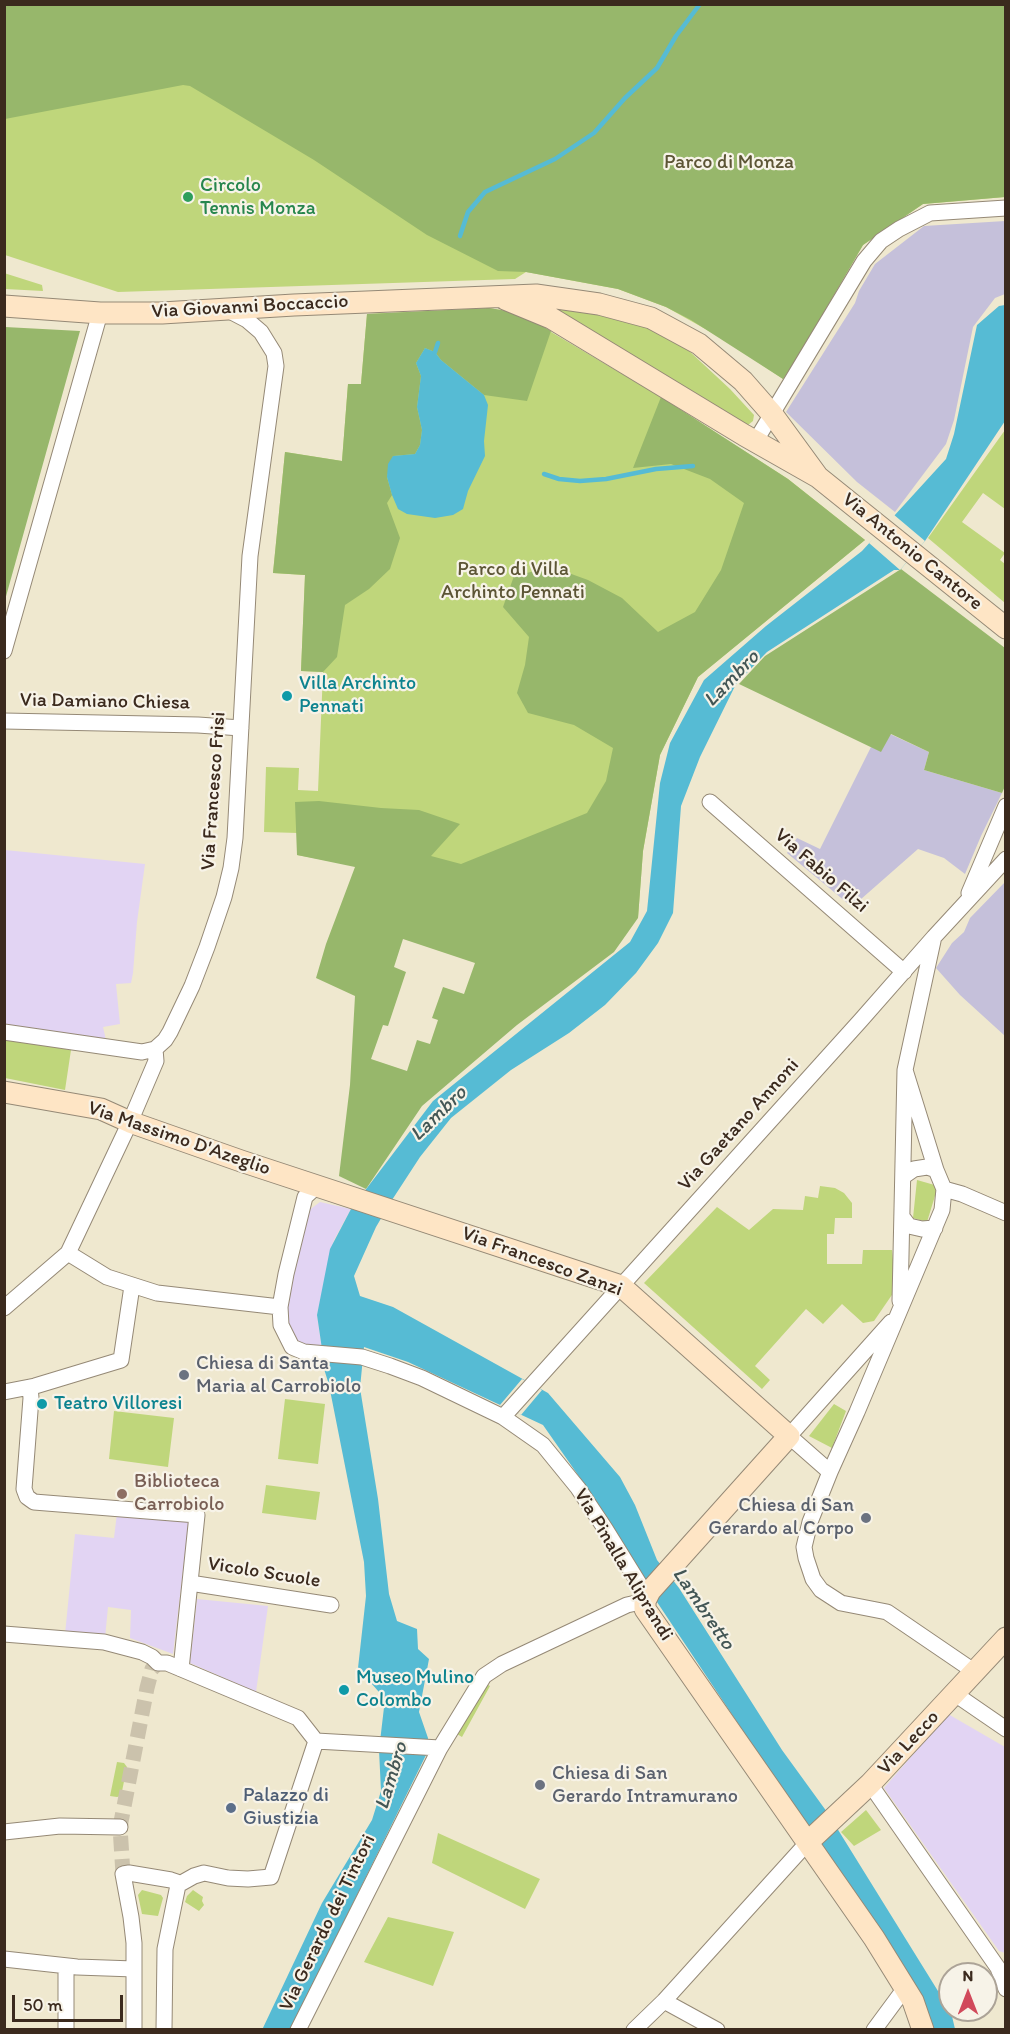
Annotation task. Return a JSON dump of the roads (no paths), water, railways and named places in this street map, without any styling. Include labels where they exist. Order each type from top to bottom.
[{"type":"main road","name":"Via Giovanni Boccaccio","points":[[4,306],[100,313],[162,313],[294,304],[536,295],[599,304],[651,318],[699,344],[744,381],[772,414],[818,477]]},
{"type":"main road","name":"Via Giovanni Boccaccio","points":[[496,296],[551,318],[755,442],[818,477]]},
{"type":"main road","name":"Via Antonio Cantore","points":[[818,477],[1005,628]]},
{"type":"main road","name":"Via Massimo D'Azeglio","points":[[4,1092],[102,1109],[130,1122],[317,1186]]},
{"type":"main road","name":"Via Francesco Zanzi","points":[[317,1186],[621,1286],[789,1436]]},
{"type":"main road","points":[[647,1596],[789,1436]]},
{"type":"main road","name":"Via Pinalla Aliprandi","points":[[647,1596],[645,1609],[810,1839],[905,1988],[918,2013],[923,2030]]},
{"type":"main road","name":"Via Lecco","points":[[810,1839],[870,1784],[1005,1638]]},
{"type":"street","points":[[755,442],[864,261],[881,241],[930,213],[1005,208]]},
{"type":"street","name":"Via Francesco Frisi","points":[[4,1308],[68,1253],[130,1122],[156,1061],[155,1049],[170,1032],[192,986],[229,878],[235,838],[250,556],[276,366],[274,353],[261,332],[247,320],[226,309]]},
{"type":"street","points":[[4,651],[100,313]]},
{"type":"street","name":"Via Damiano Chiesa","points":[[4,720],[241,728]]},
{"type":"street","name":"Via Fabio Filzi","points":[[710,802],[904,972]]},
{"type":"street","points":[[964,904],[1005,806]]},
{"type":"street","name":"Via Gaetano Annoni","points":[[505,1414],[1005,859]]},
{"type":"street","points":[[830,1472],[789,1436],[900,1312],[905,1070],[934,937]]},
{"type":"street","points":[[4,1032],[142,1052],[155,1049]]},
{"type":"street","points":[[905,1070],[944,1189],[942,1210],[830,1472],[810,1522],[804,1547],[813,1579],[821,1590],[842,1603],[887,1612],[975,1672]]},
{"type":"street","points":[[904,1176],[914,1170],[927,1167],[936,1170]]},
{"type":"street","name":"Via Pinalla Aliprandi","points":[[317,1186],[305,1197],[280,1307],[281,1325],[292,1347],[304,1352],[362,1358],[390,1366],[505,1414],[543,1445],[578,1488],[647,1596]]},
{"type":"street","points":[[944,1189],[962,1194],[1005,1213]]},
{"type":"street","points":[[903,1218],[909,1226],[935,1228]]},
{"type":"street","points":[[68,1253],[107,1277],[157,1293],[280,1307]]},
{"type":"street","points":[[4,1392],[31,1393],[121,1360],[132,1286]]},
{"type":"street","points":[[31,1393],[24,1489],[27,1497],[34,1502],[197,1515],[181,1669]]},
{"type":"street","name":"Vicolo Scuole","points":[[190,1583],[331,1605]]},
{"type":"street","name":"Via Gerardo dei Tintori","points":[[298,2030],[434,1748],[484,1676],[502,1664],[647,1596]]},
{"type":"street","points":[[4,1634],[104,1642],[142,1652],[158,1663],[181,1669],[298,1718],[316,1741],[434,1748]]},
{"type":"street","points":[[955,1694],[1005,1729]]},
{"type":"street","points":[[165,2030],[165,1949],[178,1885],[204,1873],[228,1878],[271,1877],[316,1741]]},
{"type":"street","points":[[870,1784],[998,1968],[1005,1989]]},
{"type":"street","points":[[4,1832],[60,1827],[120,1827]]},
{"type":"street","points":[[634,2030],[664,2001],[810,1839]]},
{"type":"street","points":[[134,2030],[131,1917],[123,1874],[171,1880],[177,1882],[178,1885]]},
{"type":"street","points":[[4,1959],[66,1966],[134,1969]]},
{"type":"street","points":[[66,1966],[66,2030]]},
{"type":"street","points":[[874,2030],[905,1988]]},
{"type":"street","points":[[664,2001],[717,2030]]},
{"type":"water","name":"Lambro","points":[[1005,305],[1005,421],[925,541],[900,570],[894,570],[767,652],[736,684],[700,757],[681,806],[673,913],[658,943],[636,973],[605,1005],[569,1033],[511,1070],[451,1118],[420,1157],[392,1200],[376,1227],[354,1276],[360,1296],[393,1307],[548,1393],[620,1477],[635,1505],[657,1560],[679,1588],[782,1750],[827,1812],[938,1991],[938,2022],[953,2022],[955,2029],[931,2029],[765,1764],[641,1578],[585,1485],[543,1425],[408,1362],[364,1347],[360,1388],[378,1499],[389,1594],[397,1621],[417,1629],[418,1649],[429,1659],[419,1712],[428,1738],[427,1753],[291,2029],[262,2030],[322,1903],[372,1820],[381,1791],[379,1750],[385,1699],[358,1668],[366,1596],[364,1562],[329,1385],[321,1359],[322,1349],[317,1315],[330,1249],[351,1209],[433,1101],[630,942],[647,911],[660,783],[670,743],[704,680],[766,626],[862,551],[946,459],[954,434],[977,325],[999,306]]},
{"type":"water","points":[[425,348],[435,352],[441,360],[484,395],[488,405],[484,441],[485,456],[468,491],[463,509],[453,515],[435,518],[407,514],[398,509],[387,477],[388,464],[393,456],[415,454],[420,445],[422,430],[417,407],[421,376],[416,363]]},
{"type":"waterway","points":[[460,236],[468,212],[485,192],[555,159],[594,133],[625,98],[657,68],[676,36],[700,4]]},
{"type":"waterway","points":[[435,352],[438,343]]},
{"type":"waterway","points":[[544,474],[559,479],[580,481],[606,479],[656,469],[693,466]]},
{"type":"tunnel","points":[[123,1874],[120,1827],[147,1688],[152,1669],[158,1663]]},
{"type":"place","name":"Circolo Tennis Monza","points":[[188,197]]},
{"type":"place","name":"Villa Archinto Pennati","points":[[287,696]]},
{"type":"place","name":"Chiesa di Santa Maria al Carrobiolo","points":[[184,1375]]},
{"type":"place","name":"Teatro Villoresi","points":[[42,1404]]},
{"type":"place","name":"Biblioteca Carrobiolo","points":[[122,1494]]},
{"type":"place","name":"Chiesa di San Gerardo al Corpo","points":[[866,1518]]},
{"type":"place","name":"Museo Mulino Colombo","points":[[344,1690]]},
{"type":"place","name":"Chiesa di San Gerardo Intramurano","points":[[540,1785]]},
{"type":"place","name":"Palazzo di Giustizia","points":[[231,1808]]},
{"type":"park label","name":"Parco di Monza","points":[[729,163]]},
{"type":"park label","name":"Parco di Villa Archinto Pennati","points":[[513,582]]},
{"type":"water label","name":"Lambretto","points":[[703,1609]]}]
